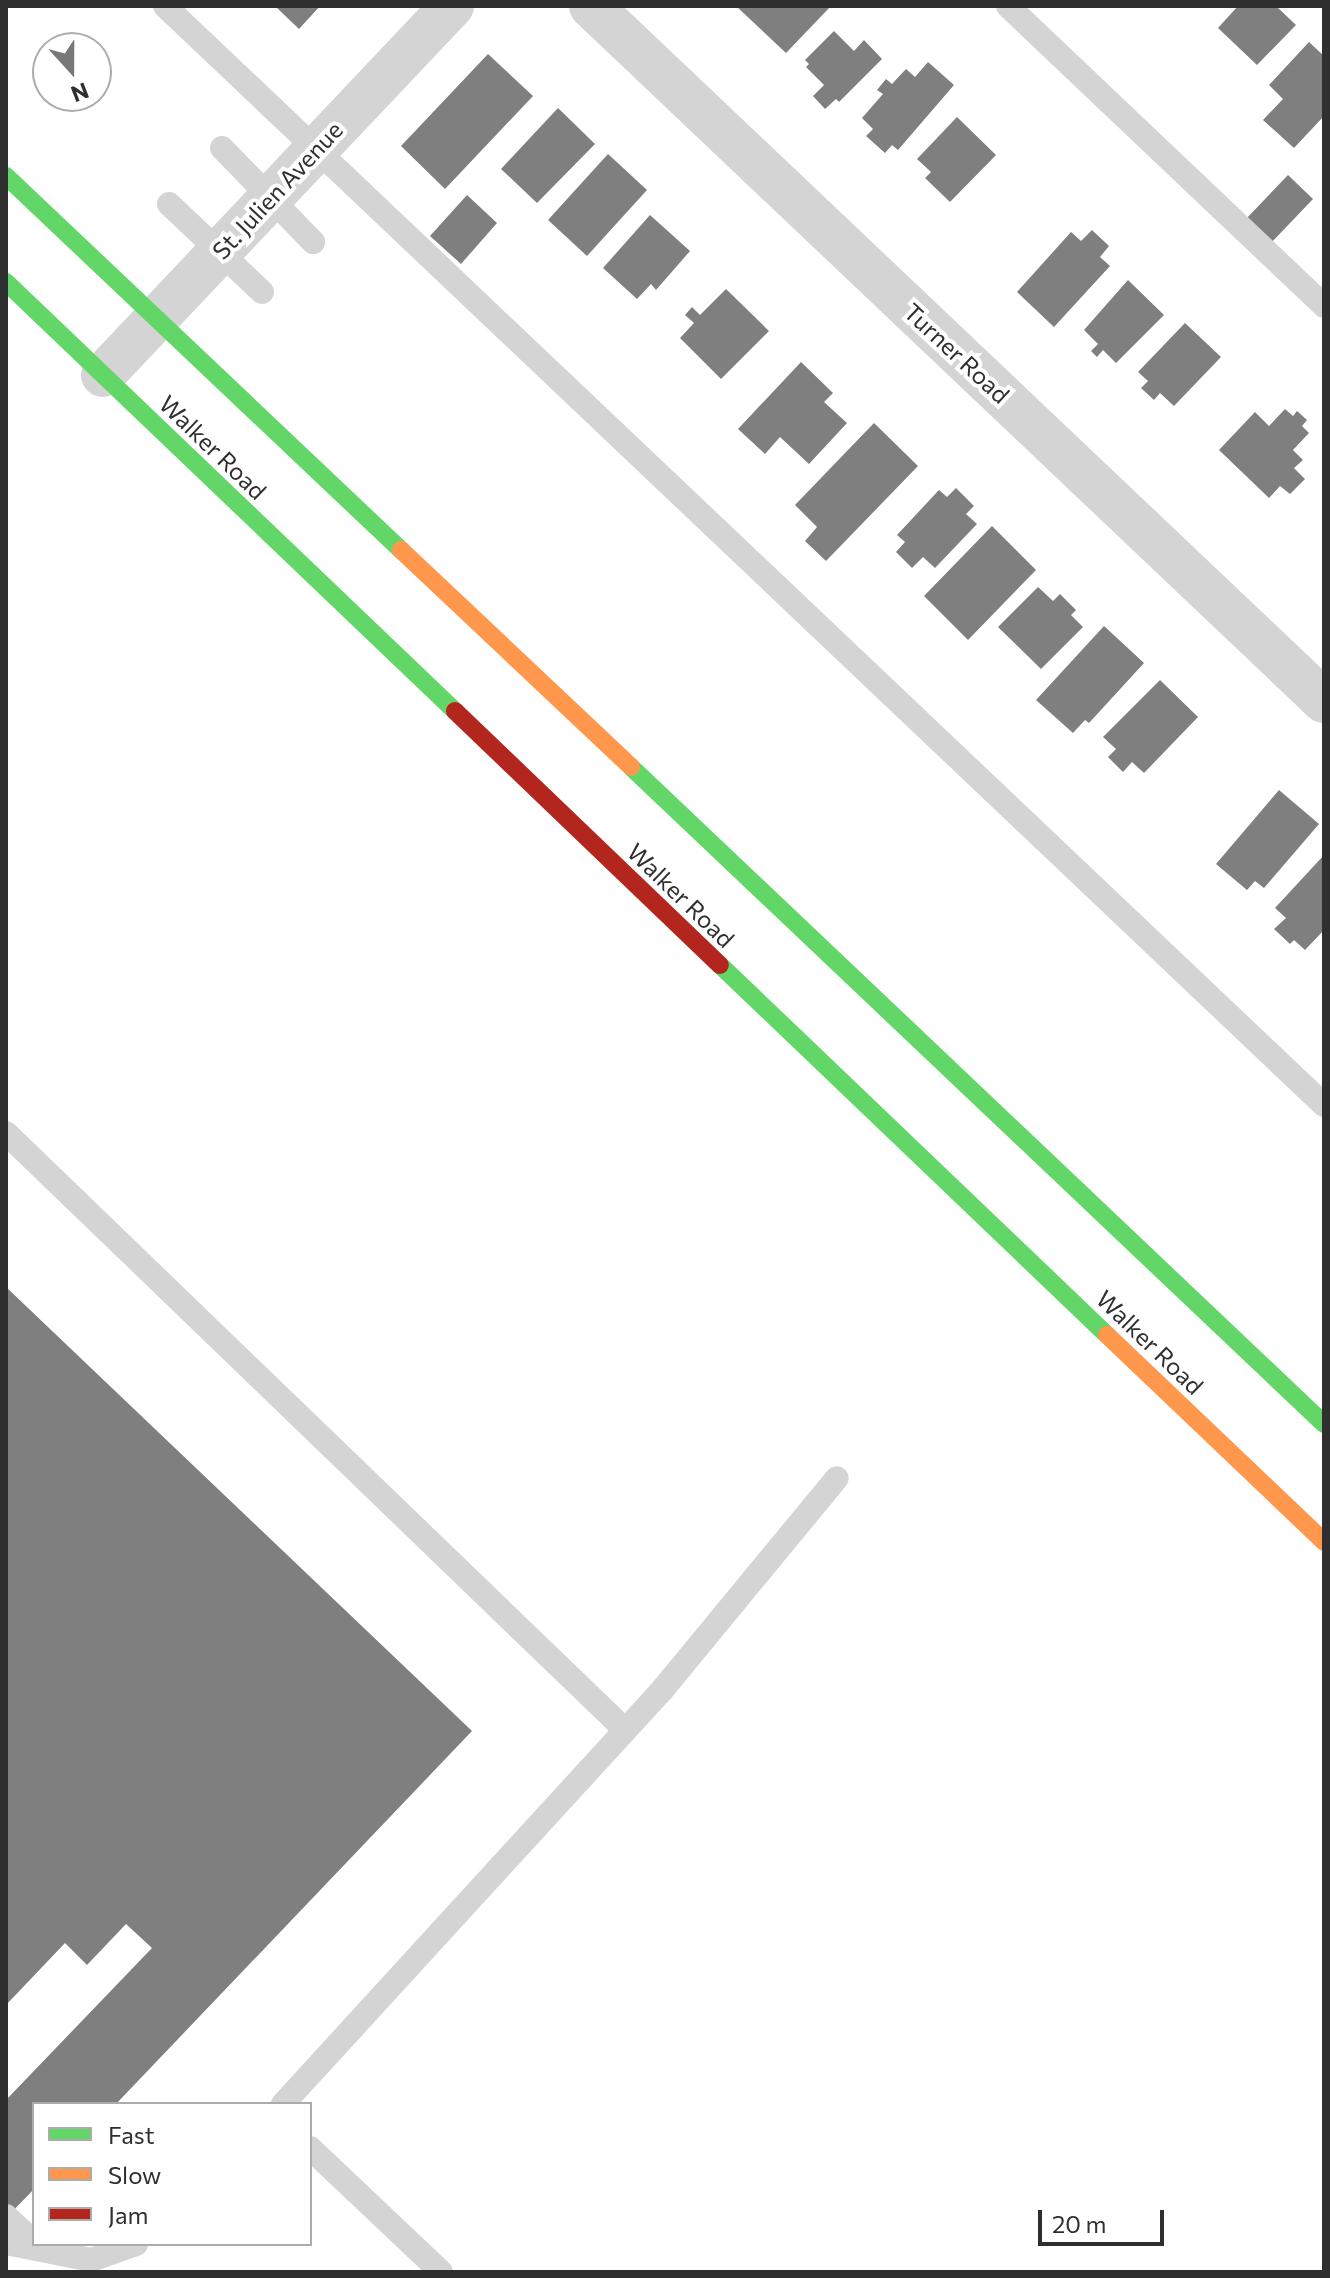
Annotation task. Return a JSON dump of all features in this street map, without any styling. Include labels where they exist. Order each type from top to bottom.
[{"type":"main road","points":[[6,176],[1324,1424]]},
{"type":"main road","name":"Walker Road","points":[[6,282],[1319,1527]]},
{"type":"street","name":"St. Julien Avenue","points":[[103,375],[452,6]]},
{"type":"street","name":"Turner Road","points":[[591,6],[1324,701]]},
{"type":"lane","points":[[165,6],[1324,1105]]},
{"type":"lane","points":[[1008,6],[1324,306]]},
{"type":"lane","points":[[222,148],[313,242]]},
{"type":"lane","points":[[169,204],[262,292]]},
{"type":"lane","points":[[6,1133],[625,1730]]},
{"type":"lane","points":[[285,2102],[625,1730],[837,1478]]},
{"type":"lane","points":[[312,2150],[441,2272]]},
{"type":"lane","points":[[6,2216],[32,2241]]},
{"type":"lane","points":[[6,2243],[32,2246]]},
{"type":"lane","points":[[37,2246],[91,2260],[130,2246]]},
{"type":"building","points":[[275,6],[320,6],[299,29]]},
{"type":"building","points":[[736,6],[831,6],[786,53]]},
{"type":"building","points":[[1238,6],[1276,6],[1296,25],[1257,65],[1218,28]]},
{"type":"building","points":[[834,31],[854,51],[864,40],[882,59],[839,102],[836,99],[825,109],[813,96],[824,85],[806,67],[809,64],[805,60]]},
{"type":"building","points":[[1309,42],[1324,56],[1324,116],[1294,148],[1263,120],[1283,99],[1269,85]]},
{"type":"building","points":[[488,54],[533,96],[445,189],[401,146]]},
{"type":"building","points":[[928,62],[954,85],[898,150],[892,145],[885,153],[866,136],[873,129],[862,118],[883,94],[877,90],[886,79],[892,84],[906,69],[915,77]]},
{"type":"building","points":[[558,108],[595,144],[537,203],[501,169]]},
{"type":"building","points":[[957,117],[996,155],[950,202],[925,178],[931,172],[917,159]]},
{"type":"building","points":[[608,154],[647,190],[587,256],[548,220]]},
{"type":"building","points":[[1288,175],[1313,199],[1270,244],[1245,220]]},
{"type":"building","points":[[467,195],[497,223],[461,264],[430,236]]},
{"type":"building","points":[[650,215],[690,251],[656,290],[651,284],[637,299],[603,268]]},
{"type":"building","points":[[1092,230],[1109,246],[1100,257],[1110,266],[1054,327],[1017,292],[1071,232],[1081,241]]},
{"type":"building","points":[[1128,280],[1164,315],[1116,363],[1103,350],[1097,357],[1091,351],[1098,344],[1084,330]]},
{"type":"building","points":[[726,289],[769,331],[721,379],[680,338],[694,323],[685,315],[692,307],[700,315]]},
{"type":"building","points":[[1185,323],[1221,357],[1174,406],[1160,393],[1154,400],[1141,388],[1148,381],[1138,372]]},
{"type":"building","points":[[801,362],[833,393],[824,402],[847,423],[809,464],[780,437],[765,454],[738,429]]},
{"type":"building","points":[[1285,409],[1293,416],[1297,411],[1307,420],[1302,426],[1309,433],[1293,450],[1303,460],[1294,468],[1305,479],[1290,494],[1280,486],[1269,498],[1219,450],[1255,412],[1269,426]]},
{"type":"building","points":[[874,423],[918,466],[826,561],[805,541],[817,527],[795,505]]},
{"type":"building","points":[[956,488],[974,506],[966,514],[977,524],[935,568],[923,557],[912,568],[896,552],[905,542],[897,535],[939,490],[947,497]]},
{"type":"building","points":[[992,526],[1036,570],[968,640],[924,596]]},
{"type":"building","points":[[1038,587],[1053,601],[1060,594],[1076,610],[1071,615],[1083,627],[1041,669],[998,627]]},
{"type":"building","points":[[1104,626],[1144,663],[1089,723],[1085,720],[1073,733],[1036,700]]},
{"type":"building","points":[[1160,680],[1198,717],[1144,773],[1132,762],[1123,772],[1108,757],[1116,749],[1103,737]]},
{"type":"building","points":[[1279,790],[1319,824],[1264,888],[1255,881],[1247,890],[1216,864]]},
{"type":"building","points":[[1324,855],[1324,930],[1305,950],[1294,940],[1290,944],[1274,929],[1286,918],[1275,908]]},
{"type":"building","points":[[6,1287],[472,1731],[118,2102],[32,2102],[32,2191],[6,2218],[6,2100],[152,1948],[126,1924],[87,1965],[65,1943],[6,2005]]},
{"type":"traffic: fast","points":[[6,176],[401,550]]},
{"type":"traffic: fast","points":[[6,282],[455,711]]},
{"type":"traffic: fast","points":[[631,767],[1324,1424]]},
{"type":"traffic: fast","points":[[720,965],[1107,1335]]},
{"type":"traffic: slow","points":[[401,550],[631,767]]},
{"type":"traffic: slow","points":[[1107,1335],[1324,1542]]},
{"type":"traffic: jam","points":[[455,711],[720,965]]}]
